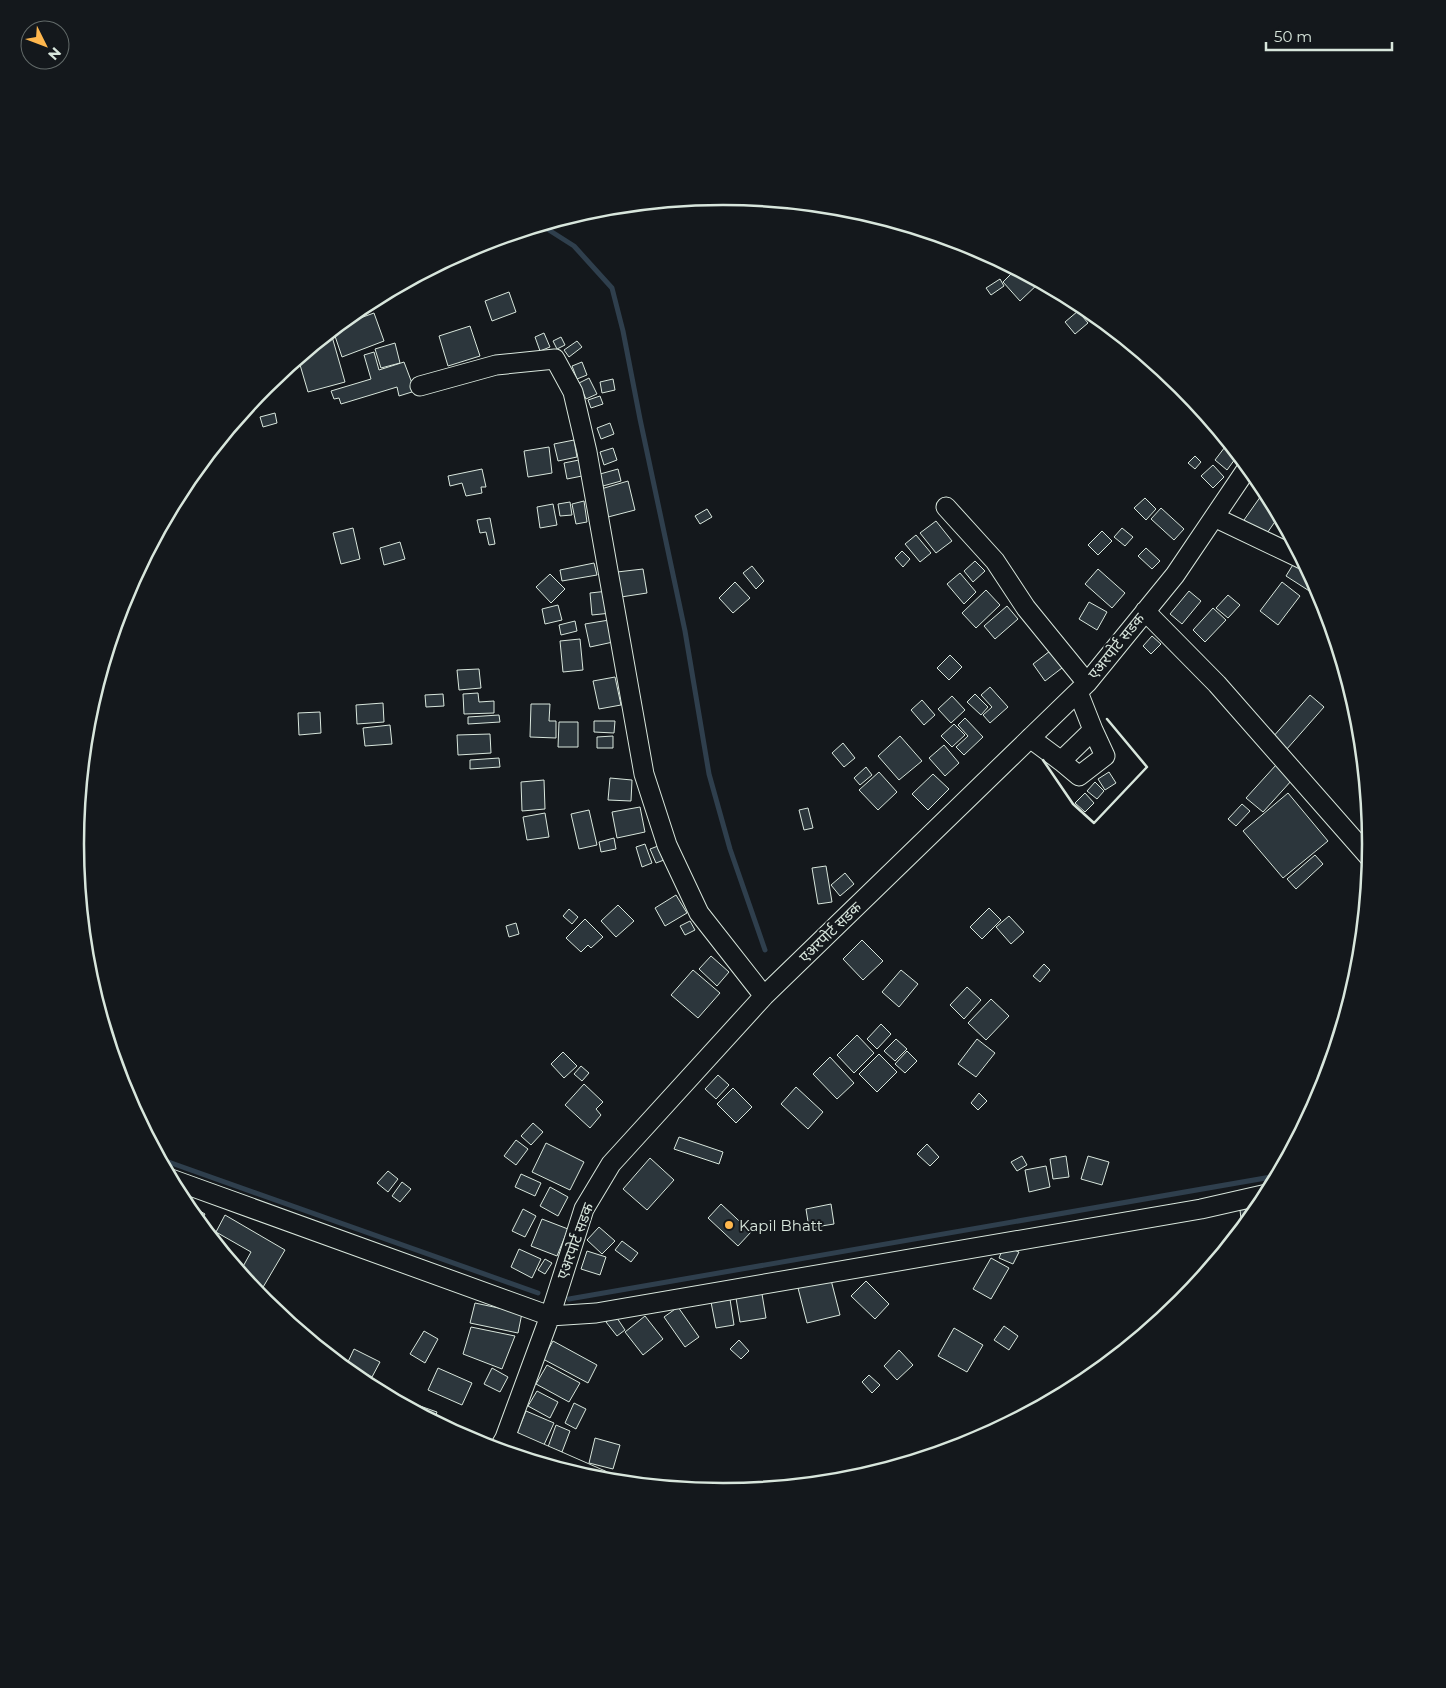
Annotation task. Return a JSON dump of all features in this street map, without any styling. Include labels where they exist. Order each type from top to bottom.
[{"type":"street","points":[[420,386],[496,365],[555,359],[573,392],[589,462],[644,774],[664,836],[699,913],[764,996]]},
{"type":"street","name":"एअरपोर्ट सडक","points":[[502,1443],[550,1316],[584,1209],[611,1164],[764,996],[1083,687],[1175,575],[1244,473]]},
{"type":"street","points":[[946,507],[995,561],[1083,687],[1093,730],[1105,756],[1079,776],[1030,738]]},
{"type":"street","points":[[1214,517],[1293,555]]},
{"type":"street","points":[[1145,611],[1217,684],[1362,849]]},
{"type":"street","points":[[1061,761],[1093,730]]},
{"type":"street","points":[[181,1184],[550,1316],[606,1312],[1191,1211],[1257,1196]]},
{"type":"building","points":[[1011,274],[1036,286],[1020,301],[1003,282]]},
{"type":"building","points":[[1000,279],[1004,286],[991,295],[986,288]]},
{"type":"building","points":[[509,292],[516,312],[492,321],[485,301]]},
{"type":"building","points":[[1077,312],[1088,323],[1075,334],[1065,322]]},
{"type":"building","points":[[374,313],[384,341],[342,357],[335,336],[360,318]]},
{"type":"building","points":[[470,326],[480,356],[448,366],[439,336]]},
{"type":"building","points":[[544,333],[550,347],[540,351],[535,337]]},
{"type":"building","points":[[561,337],[565,345],[557,349],[553,341]]},
{"type":"building","points":[[332,338],[345,382],[308,392],[300,365]]},
{"type":"building","points":[[577,341],[582,347],[569,357],[564,350]]},
{"type":"building","points":[[395,343],[400,363],[381,368],[375,349]]},
{"type":"building","points":[[374,352],[379,370],[404,362],[415,391],[399,396],[397,387],[341,404],[339,398],[334,399],[331,391],[371,379],[364,355]]},
{"type":"building","points":[[582,362],[587,375],[577,379],[572,366]]},
{"type":"building","points":[[589,378],[597,394],[586,399],[579,383]]},
{"type":"building","points":[[613,379],[615,390],[602,393],[600,382]]},
{"type":"building","points":[[600,396],[603,404],[591,408],[588,400]]},
{"type":"building","points":[[275,413],[277,423],[263,427],[260,417]]},
{"type":"building","points":[[610,423],[614,434],[601,439],[597,428]]},
{"type":"building","points":[[574,440],[577,457],[558,461],[554,444]]},
{"type":"building","points":[[549,447],[552,473],[528,477],[524,451]]},
{"type":"building","points":[[613,448],[617,460],[604,465],[600,452]]},
{"type":"building","points":[[1224,448],[1234,460],[1227,470],[1215,460]]},
{"type":"building","points":[[1195,456],[1201,462],[1195,469],[1188,463]]},
{"type":"building","points":[[584,459],[587,475],[567,479],[564,463]]},
{"type":"building","points":[[1213,465],[1224,477],[1213,488],[1201,476]]},
{"type":"building","points":[[482,469],[486,487],[481,487],[482,493],[466,496],[462,483],[450,486],[448,476]]},
{"type":"building","points":[[618,469],[621,481],[603,486],[600,474]]},
{"type":"building","points":[[628,481],[635,510],[608,517],[601,489]]},
{"type":"building","points":[[1260,497],[1275,521],[1265,536],[1244,520]]},
{"type":"building","points":[[1145,498],[1156,509],[1146,520],[1134,508]]},
{"type":"building","points":[[584,501],[587,522],[576,524],[572,504]]},
{"type":"building","points":[[570,502],[572,515],[560,516],[558,504]]},
{"type":"building","points":[[553,504],[557,525],[540,528],[537,507]]},
{"type":"building","points":[[1161,508],[1184,529],[1174,540],[1151,519]]},
{"type":"building","points":[[707,509],[712,517],[700,524],[695,516]]},
{"type":"building","points":[[490,518],[495,544],[489,545],[486,532],[480,533],[477,520]]},
{"type":"building","points":[[936,521],[952,541],[936,553],[920,533]]},
{"type":"building","points":[[353,528],[360,559],[341,564],[333,533]]},
{"type":"building","points":[[1122,528],[1133,537],[1125,546],[1114,537]]},
{"type":"building","points":[[1102,531],[1112,541],[1098,555],[1088,545]]},
{"type":"building","points":[[916,535],[931,553],[920,562],[905,544]]},
{"type":"building","points":[[400,542],[405,559],[384,565],[380,548]]},
{"type":"building","points":[[1146,548],[1160,561],[1152,569],[1138,556]]},
{"type":"building","points":[[902,551],[910,559],[903,567],[895,558]]},
{"type":"building","points":[[975,561],[985,571],[973,582],[964,571]]},
{"type":"building","points":[[594,563],[597,575],[562,581],[560,570]]},
{"type":"building","points":[[1294,563],[1298,566],[1311,592],[1286,576]]},
{"type":"building","points":[[752,566],[764,581],[756,589],[743,573]]},
{"type":"building","points":[[643,569],[647,593],[621,597],[617,572]]},
{"type":"building","points":[[1098,569],[1125,593],[1112,608],[1085,584]]},
{"type":"building","points":[[960,573],[976,592],[964,604],[947,584]]},
{"type":"building","points":[[550,574],[565,589],[551,603],[536,587]]},
{"type":"building","points":[[735,582],[750,598],[733,613],[719,598]]},
{"type":"building","points":[[1282,582],[1300,596],[1278,625],[1260,611]]},
{"type":"building","points":[[986,590],[1000,605],[976,628],[962,613]]},
{"type":"building","points":[[608,591],[611,613],[592,615],[590,593]]},
{"type":"building","points":[[1189,591],[1201,601],[1182,624],[1170,614]]},
{"type":"building","points":[[1228,595],[1240,605],[1228,618],[1216,608]]},
{"type":"building","points":[[1089,602],[1107,612],[1097,630],[1079,619]]},
{"type":"building","points":[[558,605],[562,620],[545,624],[542,609]]},
{"type":"building","points":[[1007,606],[1018,619],[995,639],[984,626]]},
{"type":"building","points":[[1213,608],[1226,620],[1205,642],[1193,630]]},
{"type":"building","points":[[609,620],[613,642],[590,647],[585,624]]},
{"type":"building","points":[[575,621],[577,631],[561,635],[559,625]]},
{"type":"building","points":[[1152,636],[1161,644],[1151,654],[1143,646]]},
{"type":"building","points":[[580,639],[583,670],[563,672],[560,641]]},
{"type":"building","points":[[1050,651],[1062,668],[1045,681],[1033,664]]},
{"type":"building","points":[[950,655],[962,667],[949,680],[937,668]]},
{"type":"building","points":[[479,669],[481,688],[459,690],[457,670]]},
{"type":"building","points":[[615,677],[621,705],[599,709],[593,681]]},
{"type":"building","points":[[990,687],[1008,707],[990,723],[983,715],[992,707],[981,695]]},
{"type":"building","points":[[478,693],[479,702],[494,701],[494,713],[464,714],[463,694]]},
{"type":"building","points":[[443,694],[444,706],[426,707],[425,695]]},
{"type":"building","points":[[975,694],[988,707],[981,715],[967,702]]},
{"type":"building","points":[[1310,695],[1324,707],[1286,750],[1272,738]]},
{"type":"building","points":[[952,696],[965,710],[951,723],[938,709]]},
{"type":"building","points":[[922,700],[935,715],[924,725],[911,710]]},
{"type":"building","points":[[383,703],[384,722],[357,724],[356,705]]},
{"type":"building","points":[[531,704],[550,704],[549,721],[556,721],[556,738],[530,737]]},
{"type":"building","points":[[320,712],[321,733],[299,735],[298,713]]},
{"type":"building","points":[[499,715],[500,722],[468,724],[468,717]]},
{"type":"building","points":[[965,718],[983,737],[964,755],[956,747],[968,736],[958,725]]},
{"type":"building","points":[[594,721],[615,721],[614,733],[594,732]]},
{"type":"building","points":[[559,722],[578,722],[578,747],[558,747]]},
{"type":"building","points":[[954,724],[965,735],[952,747],[941,736]]},
{"type":"building","points":[[390,725],[392,744],[365,746],[363,728]]},
{"type":"building","points":[[490,734],[491,753],[458,755],[457,735]]},
{"type":"building","points":[[613,736],[613,748],[597,748],[597,737]]},
{"type":"building","points":[[900,736],[922,761],[899,780],[878,756]]},
{"type":"building","points":[[843,743],[855,758],[844,767],[832,753]]},
{"type":"building","points":[[944,745],[959,763],[945,776],[929,758]]},
{"type":"building","points":[[499,758],[500,767],[470,769],[470,760]]},
{"type":"building","points":[[1276,765],[1292,780],[1263,812],[1246,798]]},
{"type":"building","points":[[866,767],[872,775],[860,785],[854,778]]},
{"type":"building","points":[[879,772],[897,792],[878,810],[859,790]]},
{"type":"building","points":[[1109,772],[1116,783],[1105,790],[1098,779]]},
{"type":"building","points":[[933,774],[949,789],[928,810],[912,794]]},
{"type":"building","points":[[610,778],[632,780],[631,801],[608,800]]},
{"type":"building","points":[[544,780],[545,809],[522,811],[521,782]]},
{"type":"building","points":[[1095,782],[1104,791],[1097,799],[1087,791]]},
{"type":"building","points":[[1085,793],[1094,803],[1085,812],[1075,803]]},
{"type":"building","points":[[1288,793],[1328,841],[1283,878],[1243,831]]},
{"type":"building","points":[[1242,804],[1250,811],[1236,826],[1228,819]]},
{"type":"building","points":[[640,807],[645,832],[617,838],[612,812]]},
{"type":"building","points":[[808,808],[813,828],[804,830],[799,810]]},
{"type":"building","points":[[589,810],[597,845],[579,849],[571,814]]},
{"type":"building","points":[[545,813],[549,837],[527,840],[523,817]]},
{"type":"building","points":[[614,838],[616,849],[601,852],[599,842]]},
{"type":"building","points":[[645,844],[652,863],[642,867],[636,847]]},
{"type":"building","points":[[658,846],[664,860],[656,863],[650,849]]},
{"type":"building","points":[[1315,855],[1323,864],[1296,889],[1287,879]]},
{"type":"building","points":[[826,866],[832,902],[818,904],[812,868]]},
{"type":"building","points":[[845,873],[854,884],[840,896],[831,885]]},
{"type":"building","points":[[676,895],[687,913],[665,926],[655,908]]},
{"type":"building","points":[[618,905],[634,921],[616,937],[601,921]]},
{"type":"building","points":[[989,908],[1001,920],[982,939],[970,927]]},
{"type":"building","points":[[569,909],[578,917],[572,924],[563,916]]},
{"type":"building","points":[[1009,916],[1024,932],[1011,944],[996,927]]},
{"type":"building","points":[[585,919],[603,937],[591,948],[588,945],[581,952],[566,938]]},
{"type":"building","points":[[690,921],[695,930],[685,935],[680,926]]},
{"type":"building","points":[[516,923],[519,934],[509,937],[506,926]]},
{"type":"building","points":[[862,940],[883,961],[863,980],[843,959]]},
{"type":"building","points":[[711,956],[729,972],[717,986],[699,969]]},
{"type":"building","points":[[1044,964],[1050,970],[1040,982],[1033,976]]},
{"type":"building","points":[[693,970],[720,993],[698,1018],[671,995]]},
{"type":"building","points":[[901,970],[918,984],[899,1007],[882,992]]},
{"type":"building","points":[[967,987],[981,1000],[964,1019],[950,1005]]},
{"type":"building","points":[[991,999],[1009,1016],[986,1040],[968,1023]]},
{"type":"building","points":[[881,1024],[891,1034],[877,1049],[867,1039]]},
{"type":"building","points":[[857,1035],[874,1053],[854,1073],[837,1055]]},
{"type":"building","points":[[896,1039],[907,1049],[895,1061],[884,1051]]},
{"type":"building","points":[[977,1039],[995,1053],[976,1077],[958,1064]]},
{"type":"building","points":[[907,1051],[917,1061],[905,1073],[895,1064]]},
{"type":"building","points":[[563,1052],[577,1066],[564,1078],[551,1064]]},
{"type":"building","points":[[879,1054],[897,1072],[877,1092],[859,1074]]},
{"type":"building","points":[[830,1057],[854,1083],[837,1099],[813,1074]]},
{"type":"building","points":[[581,1066],[589,1073],[582,1081],[574,1074]]},
{"type":"building","points":[[718,1075],[729,1085],[716,1099],[705,1089]]},
{"type":"building","points":[[584,1084],[603,1102],[596,1109],[601,1115],[590,1128],[565,1105]]},
{"type":"building","points":[[796,1087],[823,1112],[808,1129],[781,1104]]},
{"type":"building","points":[[733,1088],[752,1107],[736,1123],[717,1104]]},
{"type":"building","points":[[979,1093],[987,1101],[978,1110],[971,1103]]},
{"type":"building","points":[[533,1123],[543,1132],[531,1145],[521,1136]]},
{"type":"building","points":[[679,1137],[723,1152],[719,1164],[674,1149]]},
{"type":"building","points":[[516,1140],[528,1149],[516,1165],[504,1156]]},
{"type":"building","points":[[546,1143],[584,1162],[570,1190],[532,1172]]},
{"type":"building","points":[[927,1144],[939,1157],[930,1166],[917,1154]]},
{"type":"building","points":[[1022,1156],[1027,1165],[1017,1171],[1011,1162]]},
{"type":"building","points":[[1066,1156],[1069,1177],[1053,1179],[1050,1159]]},
{"type":"building","points":[[1088,1156],[1109,1162],[1102,1185],[1081,1179]]},
{"type":"building","points":[[650,1158],[674,1180],[647,1210],[623,1189]]},
{"type":"building","points":[[1046,1166],[1050,1187],[1029,1192],[1025,1170]]},
{"type":"building","points":[[388,1171],[398,1179],[388,1192],[377,1183]]},
{"type":"building","points":[[521,1174],[541,1183],[535,1196],[515,1187]]},
{"type":"building","points":[[402,1182],[411,1189],[400,1202],[392,1196]]},
{"type":"building","points":[[550,1187],[568,1197],[558,1216],[540,1206]]},
{"type":"building","name":"Kapil Bhatt","points":[[721,1204],[751,1232],[738,1246],[708,1218]]},
{"type":"building","points":[[831,1204],[834,1224],[809,1228],[806,1209]]},
{"type":"building","points":[[523,1209],[536,1216],[525,1237],[512,1231]]},
{"type":"building","points":[[1247,1209],[1241,1218],[1240,1210]]},
{"type":"building","points":[[225,1215],[285,1250],[263,1287],[243,1266],[251,1252],[216,1232]]},
{"type":"building","points":[[542,1219],[568,1229],[557,1256],[531,1246]]},
{"type":"building","points":[[599,1227],[615,1241],[602,1254],[587,1240]]},
{"type":"building","points":[[622,1241],[638,1253],[631,1262],[615,1250]]},
{"type":"building","points":[[1004,1246],[1019,1252],[1013,1264],[999,1258]]},
{"type":"building","points":[[519,1249],[541,1259],[532,1278],[511,1267]]},
{"type":"building","points":[[587,1251],[606,1257],[600,1275],[581,1269]]},
{"type":"building","points":[[991,1258],[1009,1268],[991,1299],[973,1289]]},
{"type":"building","points":[[545,1259],[552,1263],[545,1274],[538,1270]]},
{"type":"building","points":[[831,1280],[840,1315],[807,1323],[798,1288]]},
{"type":"building","points":[[866,1281],[889,1304],[875,1319],[851,1296]]},
{"type":"building","points":[[762,1294],[766,1318],[740,1322],[736,1298]]},
{"type":"building","points":[[730,1299],[734,1325],[716,1328],[711,1302]]},
{"type":"building","points":[[475,1303],[522,1313],[518,1333],[470,1323]]},
{"type":"building","points":[[678,1307],[699,1337],[685,1347],[664,1317]]},
{"type":"building","points":[[615,1315],[625,1330],[617,1336],[606,1322]]},
{"type":"building","points":[[645,1316],[663,1339],[643,1355],[625,1332]]},
{"type":"building","points":[[1004,1326],[1018,1336],[1009,1350],[994,1340]]},
{"type":"building","points":[[471,1327],[515,1336],[502,1369],[463,1354]]},
{"type":"building","points":[[954,1328],[983,1345],[967,1372],[938,1356]]},
{"type":"building","points":[[424,1331],[438,1339],[425,1363],[410,1354]]},
{"type":"building","points":[[739,1340],[749,1351],[741,1359],[730,1349]]},
{"type":"building","points":[[553,1341],[597,1365],[588,1383],[543,1359]]},
{"type":"building","points":[[354,1349],[380,1362],[372,1377],[348,1361]]},
{"type":"building","points":[[899,1350],[913,1365],[897,1380],[884,1366]]},
{"type":"building","points":[[547,1365],[580,1383],[569,1402],[536,1384]]},
{"type":"building","points":[[438,1368],[472,1383],[462,1405],[428,1390]]},
{"type":"building","points":[[492,1368],[508,1377],[500,1392],[484,1384]]},
{"type":"building","points":[[869,1375],[880,1385],[872,1393],[862,1382]]},
{"type":"building","points":[[537,1391],[558,1402],[550,1418],[528,1406]]},
{"type":"building","points":[[574,1403],[586,1409],[576,1429],[565,1423]]},
{"type":"building","points":[[420,1407],[437,1412],[436,1415]]},
{"type":"building","points":[[526,1411],[554,1423],[543,1447],[516,1435]]},
{"type":"building","points":[[556,1425],[570,1431],[562,1452],[548,1447]]},
{"type":"building","points":[[595,1438],[620,1445],[613,1469],[589,1463]]},
{"type":"waterway","points":[[549,230],[574,246],[612,288],[623,331],[685,631],[709,774],[730,849],[765,950]]},
{"type":"waterway","points":[[168,1162],[538,1293]]},
{"type":"waterway","points":[[569,1299],[1269,1177]]},
{"type":"wall","points":[[1043,760],[1073,804],[1094,823],[1147,767],[1107,719]]},
{"type":"place","name":"Kapil Bhatt","points":[[729,1225]]}]
